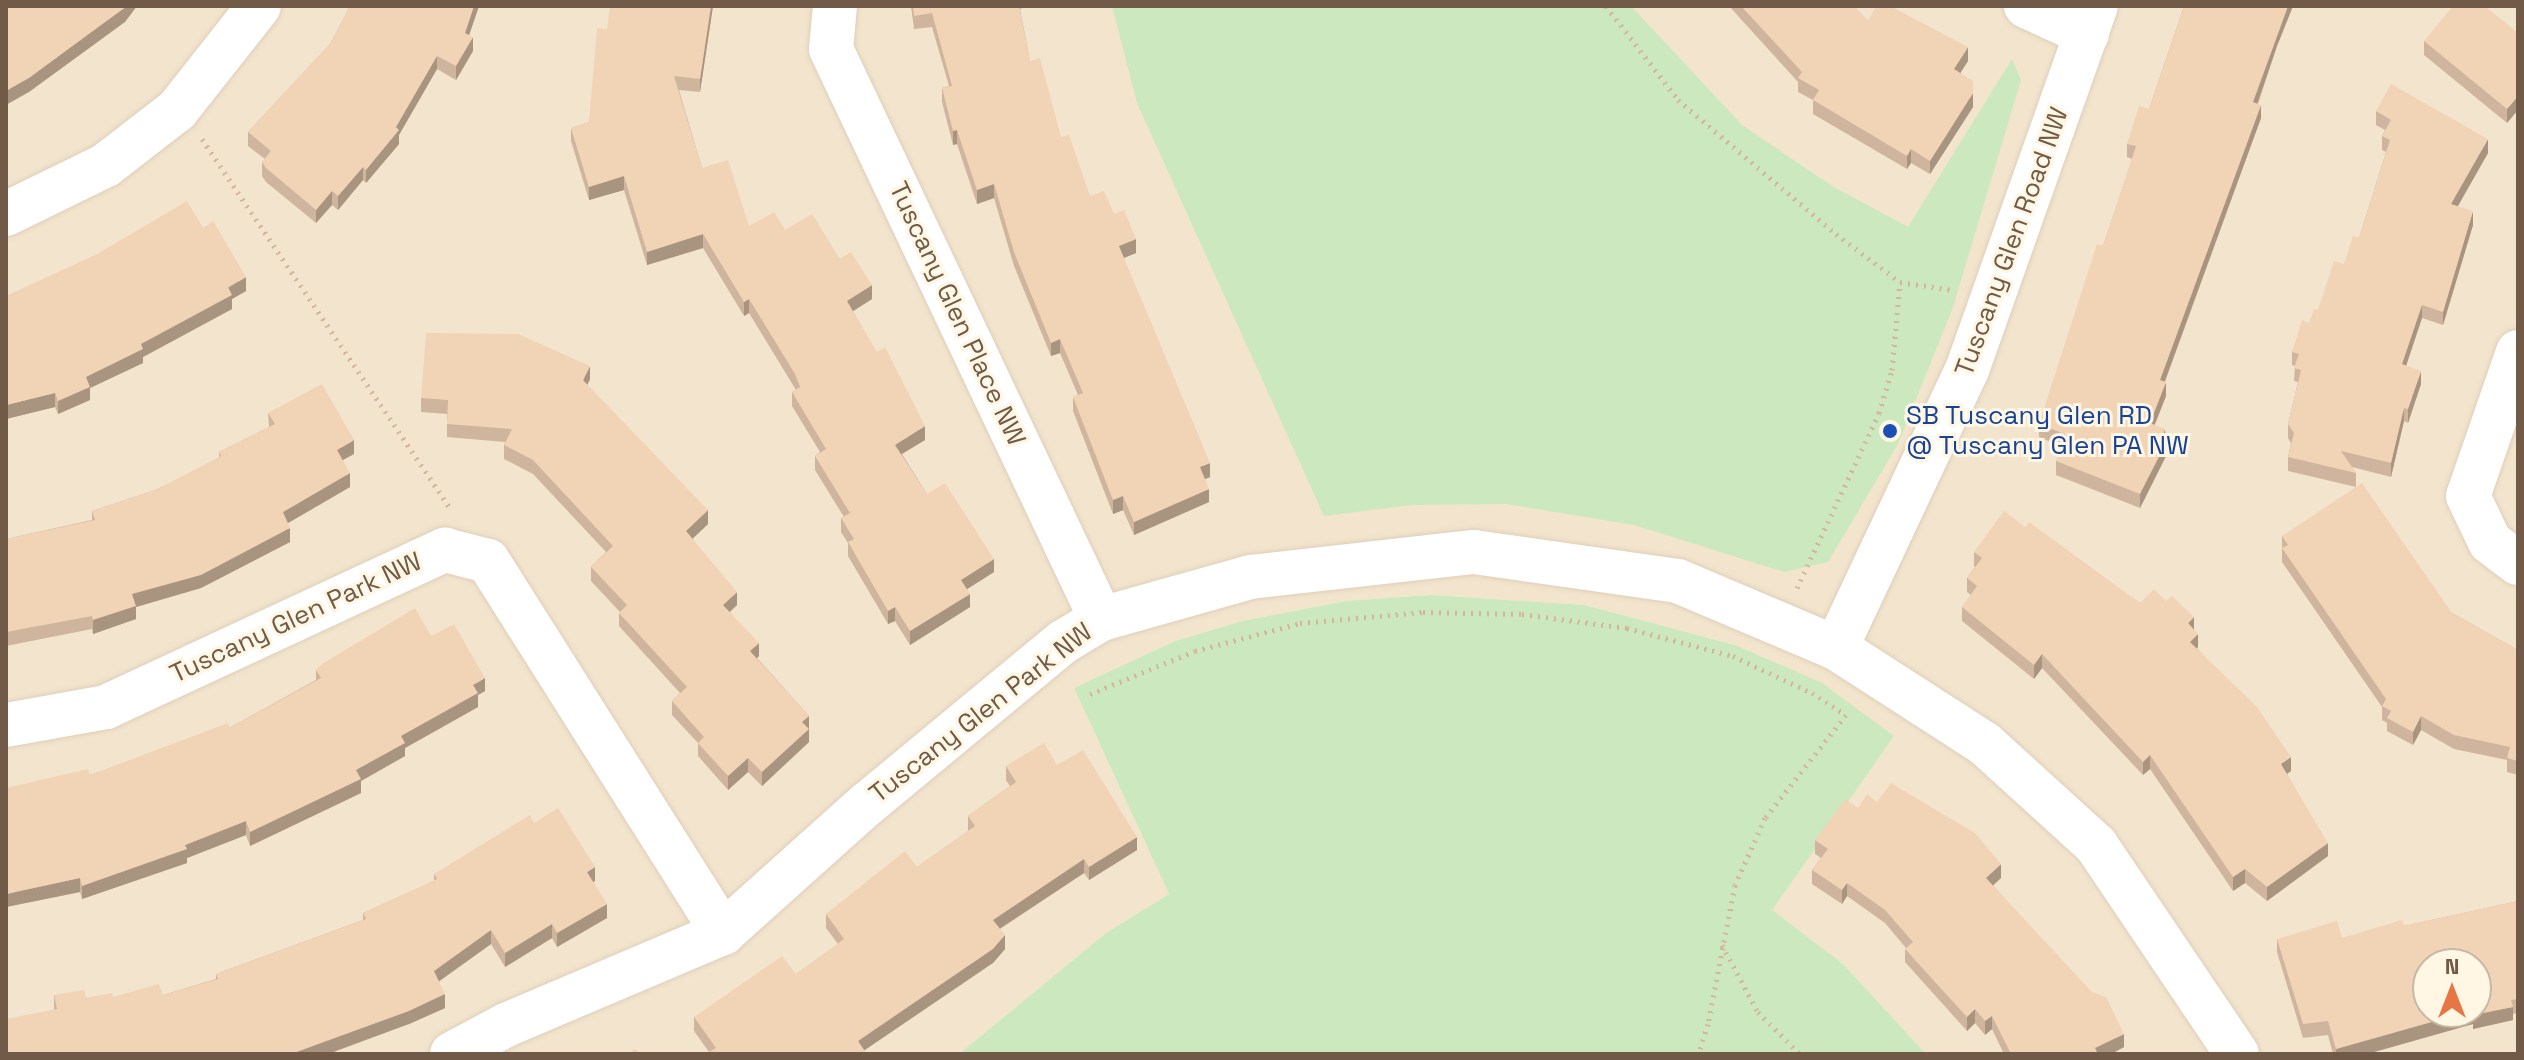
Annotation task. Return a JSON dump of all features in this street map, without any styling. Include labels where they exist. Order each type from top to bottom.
[{"type":"street","points":[[6,214],[106,165],[177,110],[259,6]]},
{"type":"street","name":"Tuscany Glen Place NW","points":[[835,6],[831,49],[1101,619]]},
{"type":"street","points":[[2026,6],[2092,20]]},
{"type":"street","name":"Tuscany Glen Road NW","points":[[1836,648],[1967,370],[2092,20]]},
{"type":"street","points":[[2518,352],[2468,496],[2490,542],[2518,563]]},
{"type":"street","name":"Tuscany Glen Park NW","points":[[6,725],[106,707],[445,550],[488,561],[723,933]]},
{"type":"street","name":"Tuscany Glen Park NW","points":[[452,1054],[506,1025],[723,933],[879,794],[1063,642],[1101,619],[1250,577],[1474,552],[1678,581],[1836,648],[1985,744],[2096,845],[2237,1054]]},
{"type":"path","points":[[1606,6],[1678,100],[1823,224],[1900,282],[1935,291],[1958,290],[1991,306]]},
{"type":"path","points":[[177,110],[451,509],[445,550]]},
{"type":"path","points":[[1801,574],[1879,413],[1892,370],[1900,282]]},
{"type":"path","points":[[1090,694],[1195,651],[1300,623],[1423,612],[1522,614],[1627,628],[1733,656],[1799,686],[1846,715],[1765,818],[1735,885],[1708,1024],[1698,1054]]},
{"type":"path","points":[[1721,945],[1758,1012],[1800,1054]]},
{"type":"shaded area","points":[[6,6],[2518,6],[2518,1054],[1926,1054],[1843,964],[1771,910],[1894,736],[1735,645],[1585,605],[1431,595],[1346,601],[1242,621],[1175,641],[1074,688],[1169,894],[1106,933],[959,1054],[6,1054]]},
{"type":"green space","points":[[1112,6],[1631,6],[1742,125],[1832,186],[1908,227],[2012,59],[2021,80],[1953,307],[1898,444],[1828,562],[1784,572],[1634,525],[1506,504],[1412,505],[1324,516],[1137,103]]},
{"type":"green space","points":[[1431,595],[1585,605],[1735,645],[1822,683],[1894,736],[1772,910],[1843,964],[1926,1054],[959,1054],[1106,933],[1169,894],[1074,688],[1175,641],[1242,621],[1346,601]]},
{"type":"building","points":[[6,6],[127,6],[29,78],[6,91]]},
{"type":"building","points":[[350,6],[474,6],[465,33],[473,37],[456,66],[437,56],[396,127],[399,130],[366,170],[363,167],[338,196],[332,191],[316,210],[266,168],[262,162],[271,151],[248,132],[330,44]]},
{"type":"building","points":[[610,6],[711,6],[700,79],[674,76],[702,168],[728,160],[749,226],[774,212],[785,230],[812,214],[840,259],[851,252],[872,285],[847,301],[877,352],[885,347],[925,426],[895,445],[927,494],[945,483],[994,559],[961,580],[970,594],[910,631],[895,607],[888,611],[848,542],[854,539],[841,518],[850,513],[815,456],[826,449],[792,392],[800,387],[795,374],[749,299],[744,302],[703,234],[647,252],[624,176],[589,187],[571,128],[589,122],[597,28],[607,29]]},
{"type":"building","points":[[913,6],[1019,6],[1030,61],[1040,58],[1061,137],[1069,135],[1090,196],[1104,191],[1114,214],[1124,210],[1136,239],[1119,246],[1210,463],[1200,467],[1209,489],[1134,522],[1123,496],[1113,500],[1073,397],[1083,393],[1060,339],[1051,343],[1014,252],[994,184],[977,190],[957,130],[953,131],[942,88],[952,86],[932,13],[914,16]]},
{"type":"building","points":[[1741,6],[1854,6],[1868,21],[1876,6],[1890,6],[1968,47],[1954,69],[1973,81],[1973,93],[1930,161],[1911,149],[1907,156],[1813,100],[1819,90],[1798,78],[1802,72]]},
{"type":"building","points":[[2184,6],[2288,6],[2253,102],[2261,105],[2160,380],[2166,382],[2150,423],[2165,429],[2160,441],[2166,443],[2140,494],[2056,461],[2067,435],[2039,424],[2097,244],[2103,246],[2136,146],[2127,144],[2139,106],[2149,109]]},
{"type":"building","points":[[2453,6],[2485,6],[2518,33],[2518,96],[2507,109],[2424,41]]},
{"type":"building","points":[[2391,84],[2488,139],[2451,204],[2473,211],[2443,312],[2422,305],[2402,364],[2421,371],[2408,409],[2404,408],[2391,463],[2341,451],[2356,473],[2288,457],[2294,433],[2288,424],[2301,370],[2294,368],[2299,354],[2292,352],[2302,320],[2309,323],[2314,309],[2318,310],[2334,261],[2344,264],[2353,236],[2359,238],[2390,140],[2382,136],[2391,120],[2376,111]]},
{"type":"building","points":[[187,201],[203,228],[213,221],[246,277],[228,287],[232,295],[141,344],[143,349],[86,377],[90,387],[58,401],[55,393],[6,405],[6,296],[97,254]]},
{"type":"building","points":[[426,333],[518,334],[590,366],[583,380],[708,510],[686,531],[737,592],[723,605],[759,643],[750,651],[809,716],[802,722],[809,729],[762,772],[748,758],[728,776],[698,743],[704,737],[672,701],[687,687],[619,613],[627,605],[591,567],[613,546],[533,460],[504,445],[512,429],[447,424],[448,400],[421,398]]},
{"type":"building","points":[[322,384],[354,440],[337,450],[350,473],[283,512],[290,528],[201,575],[132,594],[136,606],[93,620],[92,616],[6,632],[6,539],[95,520],[92,511],[158,489],[221,456],[219,452],[275,424],[268,413]]},
{"type":"building","points":[[2362,483],[2452,613],[2518,650],[2518,761],[2507,758],[2510,747],[2454,735],[2421,716],[2413,732],[2387,718],[2391,711],[2382,706],[2386,699],[2282,548],[2288,545],[2282,536]]},
{"type":"building","points":[[2004,511],[2025,527],[2029,522],[2140,603],[2154,589],[2166,601],[2172,596],[2194,617],[2188,623],[2198,634],[2190,642],[2257,707],[2291,757],[2281,764],[2328,843],[2267,887],[2245,869],[2233,877],[2150,755],[2143,762],[2042,654],[2034,665],[1962,607],[1977,586],[1967,578],[1982,558],[1974,552]]},
{"type":"building","points":[[415,608],[431,636],[454,624],[485,678],[473,685],[478,693],[401,736],[405,743],[356,770],[361,779],[250,832],[246,821],[185,845],[187,849],[82,886],[80,878],[6,894],[6,788],[88,769],[90,775],[228,723],[229,728],[321,678],[316,670],[322,664]]},
{"type":"building","points":[[1044,743],[1057,765],[1083,750],[1137,837],[1089,867],[1084,859],[993,920],[1005,935],[993,949],[858,1041],[867,1054],[705,1054],[716,1048],[694,1017],[782,956],[796,974],[844,939],[826,914],[905,851],[917,867],[975,826],[968,816],[1016,782],[1006,766]]},
{"type":"building","points":[[1891,783],[1975,833],[2001,864],[1986,878],[2092,992],[2106,997],[2124,1034],[2095,1048],[2098,1054],[2011,1054],[1992,1016],[1985,1021],[1975,1009],[1967,1017],[1905,949],[1913,942],[1885,910],[1847,883],[1842,890],[1812,870],[1828,849],[1815,840],[1845,799],[1858,808],[1867,794],[1877,802]]},
{"type":"building","points":[[558,808],[595,867],[587,872],[607,904],[557,933],[552,924],[505,953],[491,930],[434,971],[445,994],[409,1011],[291,1054],[6,1054],[6,1019],[57,1009],[54,995],[84,990],[86,998],[112,993],[113,997],[159,984],[163,995],[218,979],[216,974],[366,919],[363,913],[437,879],[434,874],[530,815],[534,823]]},
{"type":"building","points":[[2518,901],[2518,999],[2511,1000],[2513,1007],[2492,1011],[2492,948],[2412,948],[2412,1028],[2336,1049],[2328,1021],[2303,1024],[2277,939],[2337,921],[2342,938],[2402,920],[2404,926]]},
{"type":"place","name":"SB Tuscany Glen RD @ Tuscany Glen PA NW","points":[[1890,431]]}]
